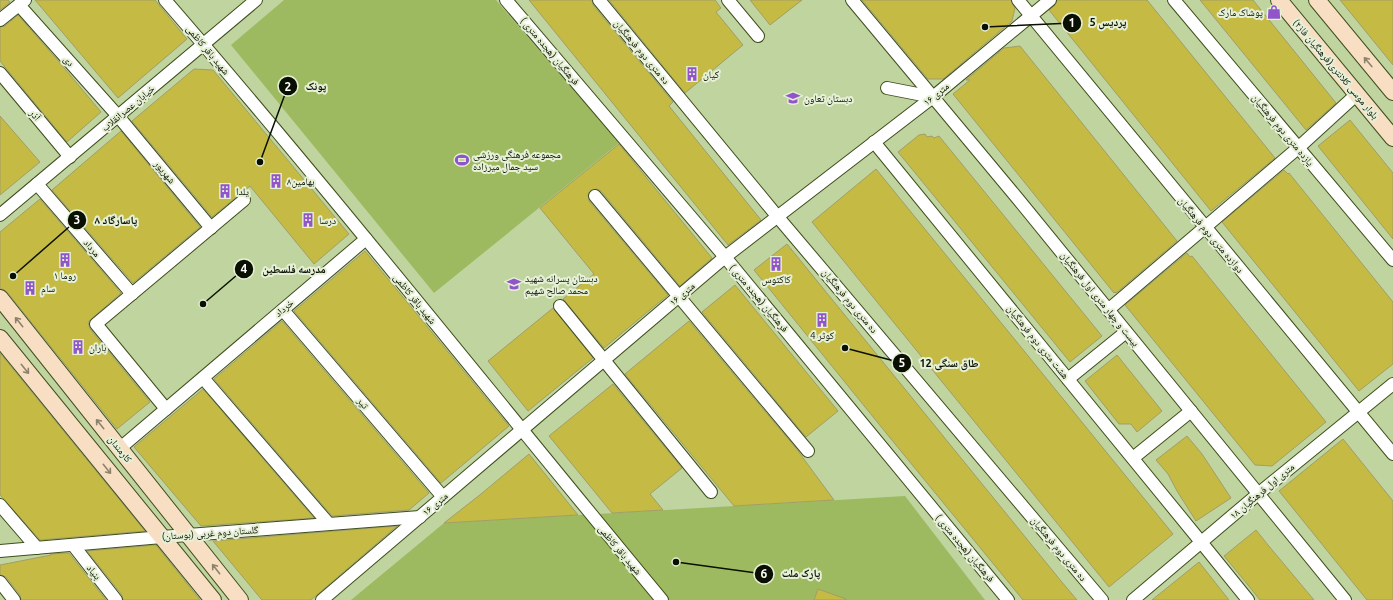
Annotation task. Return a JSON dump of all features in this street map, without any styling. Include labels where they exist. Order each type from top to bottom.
[{"type":"main road","name":"بلوار موسی کلانتری(فرهنگیان فاز۲)","points":[[1279,0],[1393,138]]},
{"type":"main road","points":[[1317,0],[1393,92]]},
{"type":"main road","name":"کارمندان","points":[[0,298],[240,600]]},
{"type":"main road","points":[[0,338],[213,600]]},
{"type":"street","name":"شهید باقر کاظمی","points":[[165,0],[366,239],[662,600]]},
{"type":"street","name":"خیابان عصرانقلاب","points":[[0,215],[256,0]]},
{"type":"street","name":"فرهنگیان (هجده متری )","points":[[506,0],[725,257],[1008,600]]},
{"type":"street","name":"ده متری دوم فرهنگیان","points":[[599,0],[777,216],[1102,600]]},
{"type":"street","points":[[728,0],[758,36]]},
{"type":"street","name":"بیست و چهار متری اول فرهنگیان","points":[[852,0],[1345,600]]},
{"type":"street","name":"دوازده متری دوم فرهنگیان","points":[[1018,0],[1393,454]]},
{"type":"street","name":"۱۶ متری","points":[[322,600],[725,257],[933,97],[1050,0]]},
{"type":"street","name":"یازده متری دوم فرهنگیان","points":[[1174,0],[1393,260]]},
{"type":"street","points":[[0,20],[22,2]]},
{"type":"street","name":"دی","points":[[22,2],[118,116]]},
{"type":"street","name":"آذر","points":[[0,73],[70,157]]},
{"type":"street","points":[[887,88],[933,97]]},
{"type":"street","points":[[1108,310],[1298,148],[1357,94]]},
{"type":"street","name":"شهریور","points":[[118,116],[211,228]]},
{"type":"street","name":"هشت متری دوم فرهنگیان","points":[[874,142],[1248,600]]},
{"type":"street","name":"مرداد","points":[[37,184],[132,294]]},
{"type":"street","points":[[595,196],[808,452]]},
{"type":"street","points":[[166,409],[96,324],[244,200]]},
{"type":"street","name":"خرداد","points":[[119,448],[366,239]]},
{"type":"street","points":[[560,306],[711,492]]},
{"type":"street","name":"تیر","points":[[283,310],[443,497]]},
{"type":"street","points":[[1068,379],[1126,332]]},
{"type":"street","points":[[203,378],[329,524]]},
{"type":"street","name":"۱۸ متری اول فرهنگیان","points":[[1133,600],[1258,494],[1393,384]]},
{"type":"street","points":[[1133,458],[1190,411]]},
{"type":"street","points":[[0,505],[37,548]]},
{"type":"street","name":"گلستان دوم غربی (بوستان)","points":[[0,551],[420,517]]},
{"type":"street","name":"بنیاد","points":[[73,545],[116,600]]},
{"type":"street","points":[[0,582],[14,600]]},
{"type":"green space","name":"مجموعه فرهنگی ورزشی سید جمال میرزاده","points":[[284,0],[496,0],[619,143],[434,293],[231,45]]},
{"type":"green space","points":[[905,496],[985,600],[351,600],[444,523]]},
{"type":"building","points":[[0,0],[8,0],[10,2],[0,10]]},
{"type":"building","points":[[35,0],[155,0],[187,39],[118,98]]},
{"type":"building","points":[[529,0],[592,0],[593,5],[673,102],[669,106],[761,220],[728,245]]},
{"type":"building","points":[[609,0],[715,0],[721,8],[716,12],[743,45],[685,93]]},
{"type":"building","points":[[750,0],[802,0],[770,25]]},
{"type":"building","points":[[862,0],[1011,0],[1015,8],[1012,21],[943,79],[928,79]]},
{"type":"building","points":[[1057,0],[1147,0],[1275,158],[1211,211],[1049,10],[1055,5]]},
{"type":"building","points":[[1200,0],[1253,0],[1336,103],[1306,130]]},
{"type":"building","points":[[1340,0],[1393,0],[1393,65],[1358,22]]},
{"type":"building","points":[[18,15],[101,112],[67,142],[0,61],[0,27],[5,26]]},
{"type":"building","points":[[1020,46],[1177,241],[1116,293],[1114,293],[953,94],[970,80],[966,80],[1004,48]]},
{"type":"building","points":[[194,69],[213,70],[349,234],[314,264],[250,186],[212,217],[132,121]]},
{"type":"building","points":[[0,116],[40,162],[0,195]]},
{"type":"building","points":[[1350,120],[1393,173],[1393,239],[1318,146]]},
{"type":"building","points":[[121,131],[200,227],[133,283],[52,190]]},
{"type":"building","points":[[925,134],[927,137],[932,136],[934,138],[939,136],[1102,336],[1070,362],[898,152],[919,135]]},
{"type":"building","points":[[619,144],[712,258],[680,286],[601,191],[597,189],[591,190],[588,194],[589,201],[668,295],[604,348],[563,299],[594,274],[540,208]]},
{"type":"building","points":[[876,169],[1173,534],[1109,587],[812,222]]},
{"type":"building","points":[[1284,170],[1288,174],[1289,173],[1393,302],[1393,364],[1359,391],[1222,222]]},
{"type":"building","points":[[40,199],[121,293],[88,322],[90,329],[150,402],[117,429],[7,292],[0,288],[0,232]]},
{"type":"building","points":[[787,244],[1077,600],[1023,600],[891,439],[754,270]]},
{"type":"building","points":[[365,251],[509,426],[441,483],[294,311]]},
{"type":"building","points":[[1187,253],[1190,257],[1192,256],[1326,422],[1272,466],[1255,465],[1125,305]]},
{"type":"building","points":[[735,285],[838,411],[806,437],[702,312]]},
{"type":"building","points":[[553,308],[593,358],[528,411],[488,361]]},
{"type":"building","points":[[282,321],[429,493],[409,510],[332,516],[214,379]]},
{"type":"building","points":[[689,321],[795,447],[834,500],[734,506],[625,374]]},
{"type":"building","points":[[0,353],[145,531],[40,540],[0,495]]},
{"type":"building","points":[[1117,355],[1162,411],[1137,432],[1131,424],[1119,424],[1085,381]]},
{"type":"building","points":[[613,384],[682,468],[650,494],[663,510],[612,513],[549,436]]},
{"type":"building","points":[[203,389],[314,518],[201,526],[134,447]]},
{"type":"building","points":[[1187,436],[1202,454],[1231,498],[1196,521],[1168,474],[1156,460]]},
{"type":"building","points":[[1343,439],[1393,501],[1393,600],[1367,600],[1279,491]]},
{"type":"building","points":[[529,454],[578,515],[444,523],[481,494]]},
{"type":"building","points":[[397,526],[311,600],[262,600],[213,541]]},
{"type":"building","points":[[1256,530],[1314,600],[1260,600],[1224,556]]},
{"type":"building","points":[[156,545],[200,600],[123,600],[122,595],[87,551]]},
{"type":"building","points":[[69,553],[106,600],[21,600],[20,595],[6,577],[0,575],[0,565],[51,555],[50,554]]},
{"type":"building","points":[[1199,562],[1229,600],[1152,600]]},
{"type":"building","points":[[818,589],[846,599],[846,600],[814,600]]},
{"type":"place","name":"پوشاک مارک","points":[[1274,12]]},
{"type":"place","name":"پردیس 5","points":[[985,27]]},
{"type":"place","name":"کیان","points":[[692,74]]},
{"type":"place","name":"دبستان تعاون","points":[[793,98]]},
{"type":"place","name":"مجموعه فرهنگی ورزشی سید جمال میرزاده","points":[[462,160]]},
{"type":"place","name":"پونک","points":[[260,162]]},
{"type":"place","name":"بهامین۸","points":[[276,181]]},
{"type":"place","name":"یلدا","points":[[225,191]]},
{"type":"place","name":"درسا","points":[[308,220]]},
{"type":"place","name":"روما ۱","points":[[65,260]]},
{"type":"place","name":"کاکتوس","points":[[776,264]]},
{"type":"place","name":"پاسارگاد ۸","points":[[13,276]]},
{"type":"place","name":"دبستان پسرانه شهید محمد صالح شهیم","points":[[514,284]]},
{"type":"place","name":"سام","points":[[30,288]]},
{"type":"place","name":"مدرسه فلسطین","points":[[203,304]]},
{"type":"place","name":"کوثر 4","points":[[822,320]]},
{"type":"place","name":"باران","points":[[78,347]]},
{"type":"place","name":"طاق سنگی 12","points":[[845,348]]},
{"type":"place","name":"پارک ملت","points":[[676,562]]}]
